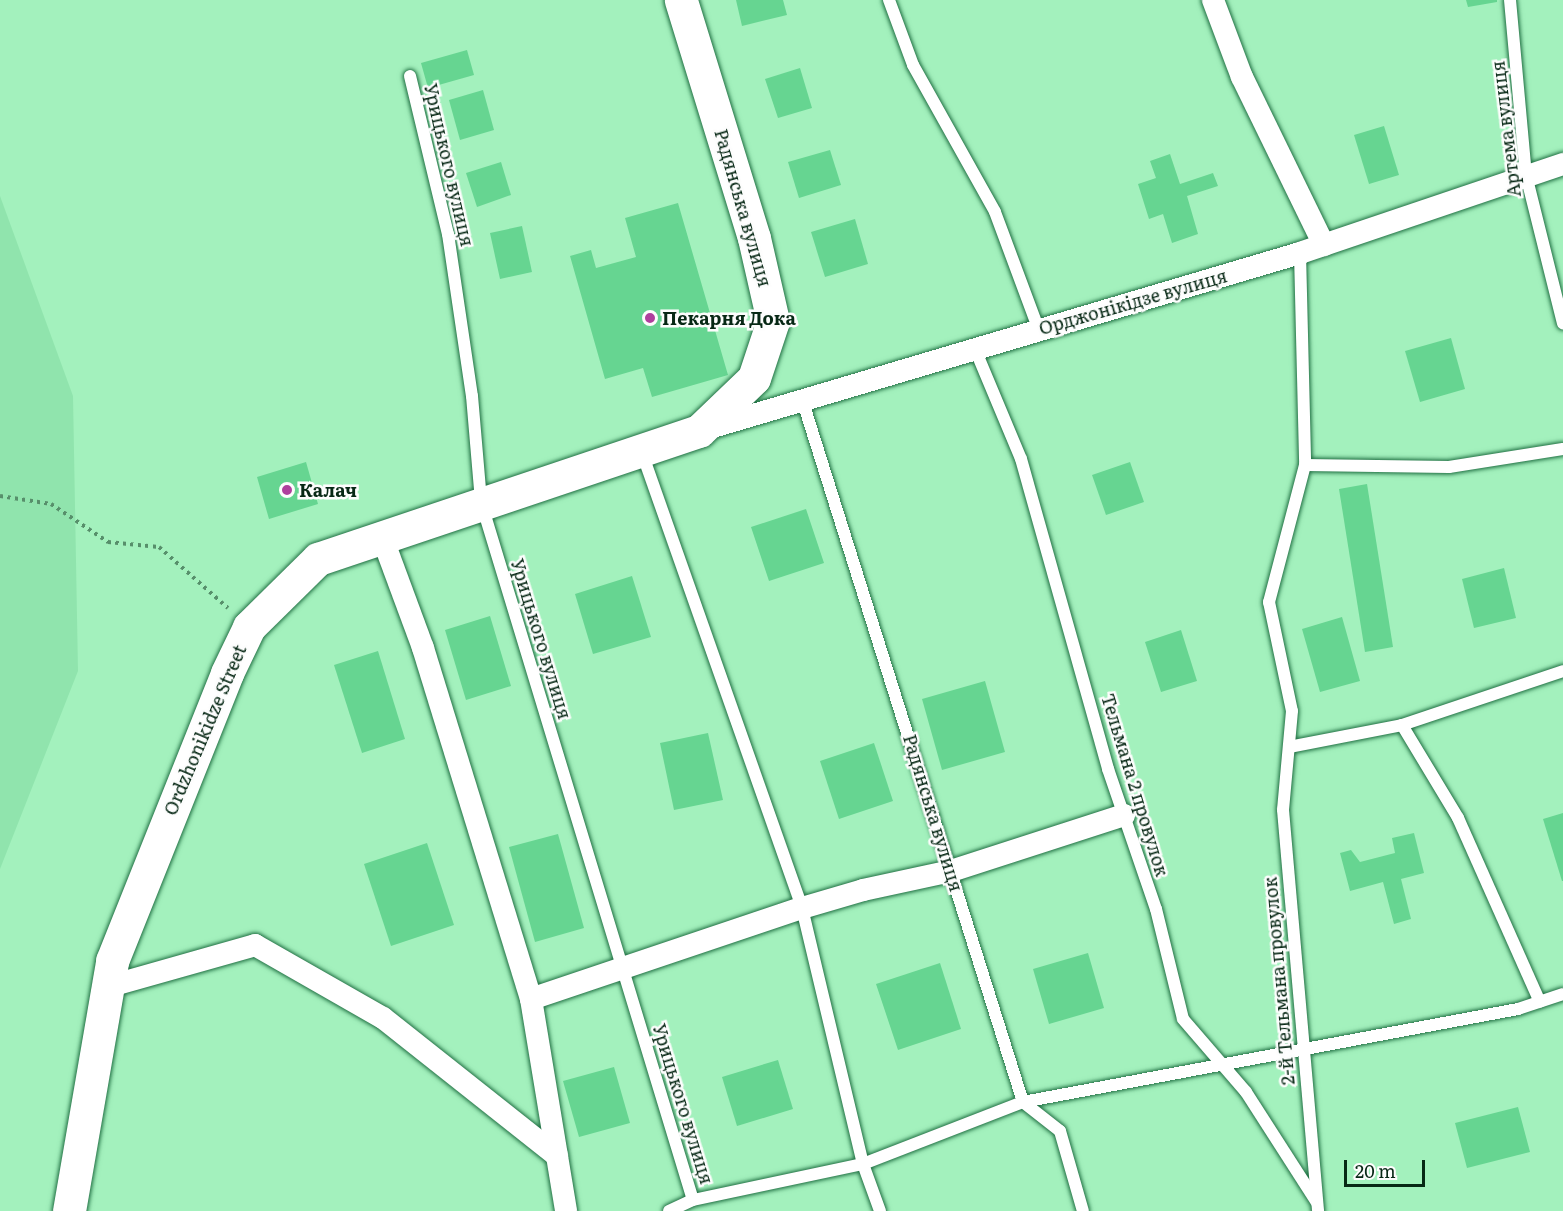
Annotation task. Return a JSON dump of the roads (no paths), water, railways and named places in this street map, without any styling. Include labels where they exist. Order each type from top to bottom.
[{"type":"street","name":"Радянська вулиця","points":[[681,0],[754,238],[773,321],[754,378],[699,431]]},
{"type":"street","points":[[1213,0],[1242,77],[1324,245]]},
{"type":"street","name":"Орджонікідзе вулиця","points":[[699,431],[1300,253],[1563,164]]},
{"type":"street","name":"Ordzhonikidze Street","points":[[69,1211],[112,961],[227,673],[249,627],[318,559],[481,502],[699,431]]},
{"type":"street","points":[[382,537],[423,648],[531,999],[566,1211]]},
{"type":"street","points":[[531,999],[802,908],[863,890],[951,871],[1124,815]]},
{"type":"street","points":[[107,987],[255,945],[383,1017],[556,1156]]},
{"type":"lane","points":[[889,0],[913,65],[995,212],[1039,330]]},
{"type":"lane","name":"Артема вулиця","points":[[1510,0],[1526,175],[1563,323]]},
{"type":"lane","name":"Урицького вулиця","points":[[410,76],[448,234],[472,396],[481,502],[693,1200]]},
{"type":"lane","name":"2-й Тельмана провулок","points":[[1300,253],[1305,465],[1269,602],[1293,711],[1283,810],[1318,1207]]},
{"type":"lane","name":"Тельмана 2 провулок","points":[[975,349],[1022,459],[1124,815],[1156,909],[1183,1019],[1245,1092],[1318,1207]]},
{"type":"lane","name":"Радянська вулиця","points":[[802,399],[1023,1102]]},
{"type":"lane","points":[[641,449],[802,908],[863,1164],[880,1211]]},
{"type":"lane","points":[[1305,465],[1449,467],[1563,449]]},
{"type":"lane","points":[[1289,747],[1402,725],[1563,671]]},
{"type":"lane","points":[[1402,725],[1458,818],[1540,1002]]},
{"type":"lane","points":[[669,1211],[693,1200],[863,1164],[1023,1102],[1303,1050],[1540,1002],[1563,994]]},
{"type":"lane","points":[[1023,1102],[1060,1131],[1083,1211]]},
{"type":"place","name":"Пекарня Дока","points":[[650,318]]},
{"type":"place","name":"Калач","points":[[287,490]]}]
